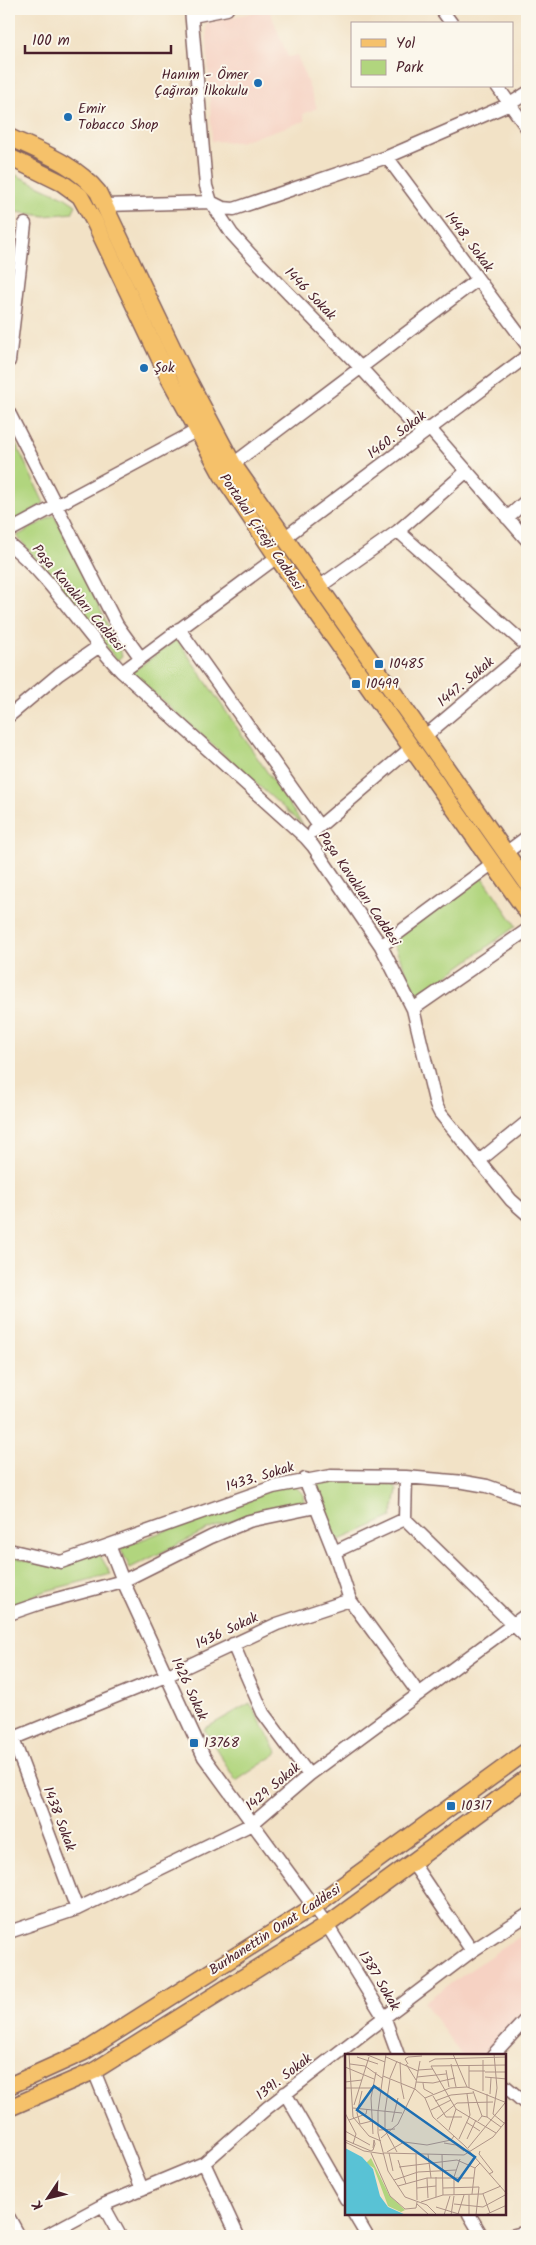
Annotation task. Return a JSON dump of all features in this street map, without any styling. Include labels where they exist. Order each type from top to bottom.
[{"type":"main road","name":"Portakal Çiceği Caddesi","points":[[9,137],[82,174],[98,192],[106,205],[187,378],[233,464],[527,883]]},
{"type":"main road","name":"Portakal Çiceği Caddesi","points":[[9,157],[62,183],[80,196],[196,431],[222,475],[277,558],[527,912]]},
{"type":"main road","name":"Burhanettin Onat Caddesi","points":[[9,2086],[84,2052],[313,1908],[527,1751]]},
{"type":"main road","name":"Burhanettin Onat Caddesi","points":[[9,2108],[94,2070],[327,1925],[527,1778]]},
{"type":"street","points":[[192,13],[226,9]]},
{"type":"street","points":[[442,9],[451,22]]},
{"type":"street","name":"1446 Sokak","points":[[192,13],[206,186],[211,202],[232,234],[250,255],[361,368],[414,426],[430,429],[527,540]]},
{"type":"street","points":[[498,88],[527,128]]},
{"type":"street","points":[[106,205],[211,202],[223,208],[234,209],[387,157],[510,104],[527,93]]},
{"type":"street","name":"1448. Sokak","points":[[387,157],[527,345]]},
{"type":"street","points":[[9,360],[25,224]]},
{"type":"street","points":[[233,464],[478,279]]},
{"type":"street","name":"1460. Sokak","points":[[284,538],[527,356]]},
{"type":"street","points":[[9,413],[117,625],[140,658]]},
{"type":"street","points":[[9,531],[196,431]]},
{"type":"street","points":[[319,587],[398,531],[467,471]]},
{"type":"street","points":[[507,518],[527,500]]},
{"type":"street","points":[[398,531],[527,648]]},
{"type":"street","name":"Paşa Kavakları Caddesi","points":[[9,544],[25,557],[98,648],[122,672],[306,838],[381,946],[413,1009],[436,1105],[440,1113],[511,1200],[527,1214]]},
{"type":"street","points":[[122,672],[179,628],[277,558]]},
{"type":"street","points":[[179,628],[319,826]]},
{"type":"street","points":[[9,716],[59,674],[98,648]]},
{"type":"street","name":"1447. Sokak","points":[[424,737],[527,648]]},
{"type":"street","points":[[306,838],[412,748]]},
{"type":"street","points":[[506,852],[527,837]]},
{"type":"street","points":[[381,946],[494,863]]},
{"type":"street","points":[[413,1009],[527,930]]},
{"type":"street","points":[[479,1161],[527,1122]]},
{"type":"street","name":"1433. Sokak","points":[[9,1550],[61,1562],[273,1487],[305,1479],[356,1475],[406,1477],[487,1486],[527,1500]]},
{"type":"street","points":[[406,1477],[405,1519],[527,1638]]},
{"type":"street","points":[[305,1479],[334,1552],[350,1600],[419,1694]]},
{"type":"street","points":[[9,1614],[38,1604],[123,1581],[211,1537],[249,1521],[316,1507]]},
{"type":"street","points":[[334,1552],[405,1519]]},
{"type":"street","name":"1426 Sokak","points":[[109,1545],[123,1581],[204,1757],[313,1908]]},
{"type":"street","name":"1436 Sokak","points":[[11,1739],[166,1676],[278,1624],[350,1600]]},
{"type":"street","name":"1429 Sokak","points":[[9,1932],[77,1909],[252,1824],[309,1775],[527,1614]]},
{"type":"street","points":[[233,1644],[263,1713],[309,1775]]},
{"type":"street","name":"1438 Sokak","points":[[11,1739],[77,1909]]},
{"type":"street","points":[[412,1862],[472,1951]]},
{"type":"street","name":"1387 Sokak","points":[[313,1908],[327,1925],[385,2019],[398,2054]]},
{"type":"street","name":"1391. Sokak","points":[[45,2236],[103,2206],[204,2163],[285,2094],[472,1951],[527,1915]]},
{"type":"street","points":[[494,2054],[527,2018]]},
{"type":"street","points":[[94,2070],[142,2189]]},
{"type":"street","points":[[506,2087],[527,2106]]},
{"type":"street","points":[[285,2094],[345,2197]]},
{"type":"street","points":[[204,2163],[238,2236]]},
{"type":"street","points":[[103,2206],[120,2236]]},
{"type":"street","points":[[355,2215],[367,2236]]},
{"type":"street","points":[[470,2215],[482,2236]]},
{"type":"street","points":[[9,2218],[19,2236]]},
{"type":"street","points":[[511,2236],[527,2232]]},
{"type":"shaded area","name":"Hanım - Ömer Çağıran İlkokulu","points":[[269,9],[288,57],[297,55],[317,108],[303,114],[305,121],[239,142],[212,141],[206,23]]},
{"type":"shaded area","points":[[527,1934],[527,2009],[487,2054],[460,2054],[424,2002],[521,1935]]},
{"type":"green space","points":[[9,172],[64,197],[76,205],[72,213],[45,216],[9,211]]},
{"type":"green space","points":[[9,429],[44,503],[17,520],[9,521]]},
{"type":"green space","points":[[54,515],[122,656],[117,660],[17,536]]},
{"type":"green space","points":[[177,639],[303,825],[131,673]]},
{"type":"green space","points":[[482,876],[516,926],[418,997],[392,941]]},
{"type":"green space","points":[[326,1479],[394,1484],[397,1490],[392,1517],[337,1541],[315,1483]]},
{"type":"green space","points":[[281,1486],[295,1486],[303,1494],[304,1502],[259,1511],[207,1530],[130,1568],[120,1548]]},
{"type":"green space","points":[[98,1552],[111,1574],[46,1591],[9,1606],[9,1556],[54,1567]]},
{"type":"green space","points":[[250,1703],[278,1753],[236,1781],[204,1729]]},
{"type":"place","name":"Hanım - Ömer Çağıran İlkokulu","points":[[258,83]]},
{"type":"place","name":"Emir Tobacco Shop","points":[[68,117]]},
{"type":"place","name":"Şok","points":[[144,368]]},
{"type":"place","name":"10485","points":[[379,664]]},
{"type":"place","name":"10499","points":[[356,684]]},
{"type":"place","name":"13768","points":[[194,1743]]},
{"type":"place","name":"10317","points":[[451,1806]]}]
